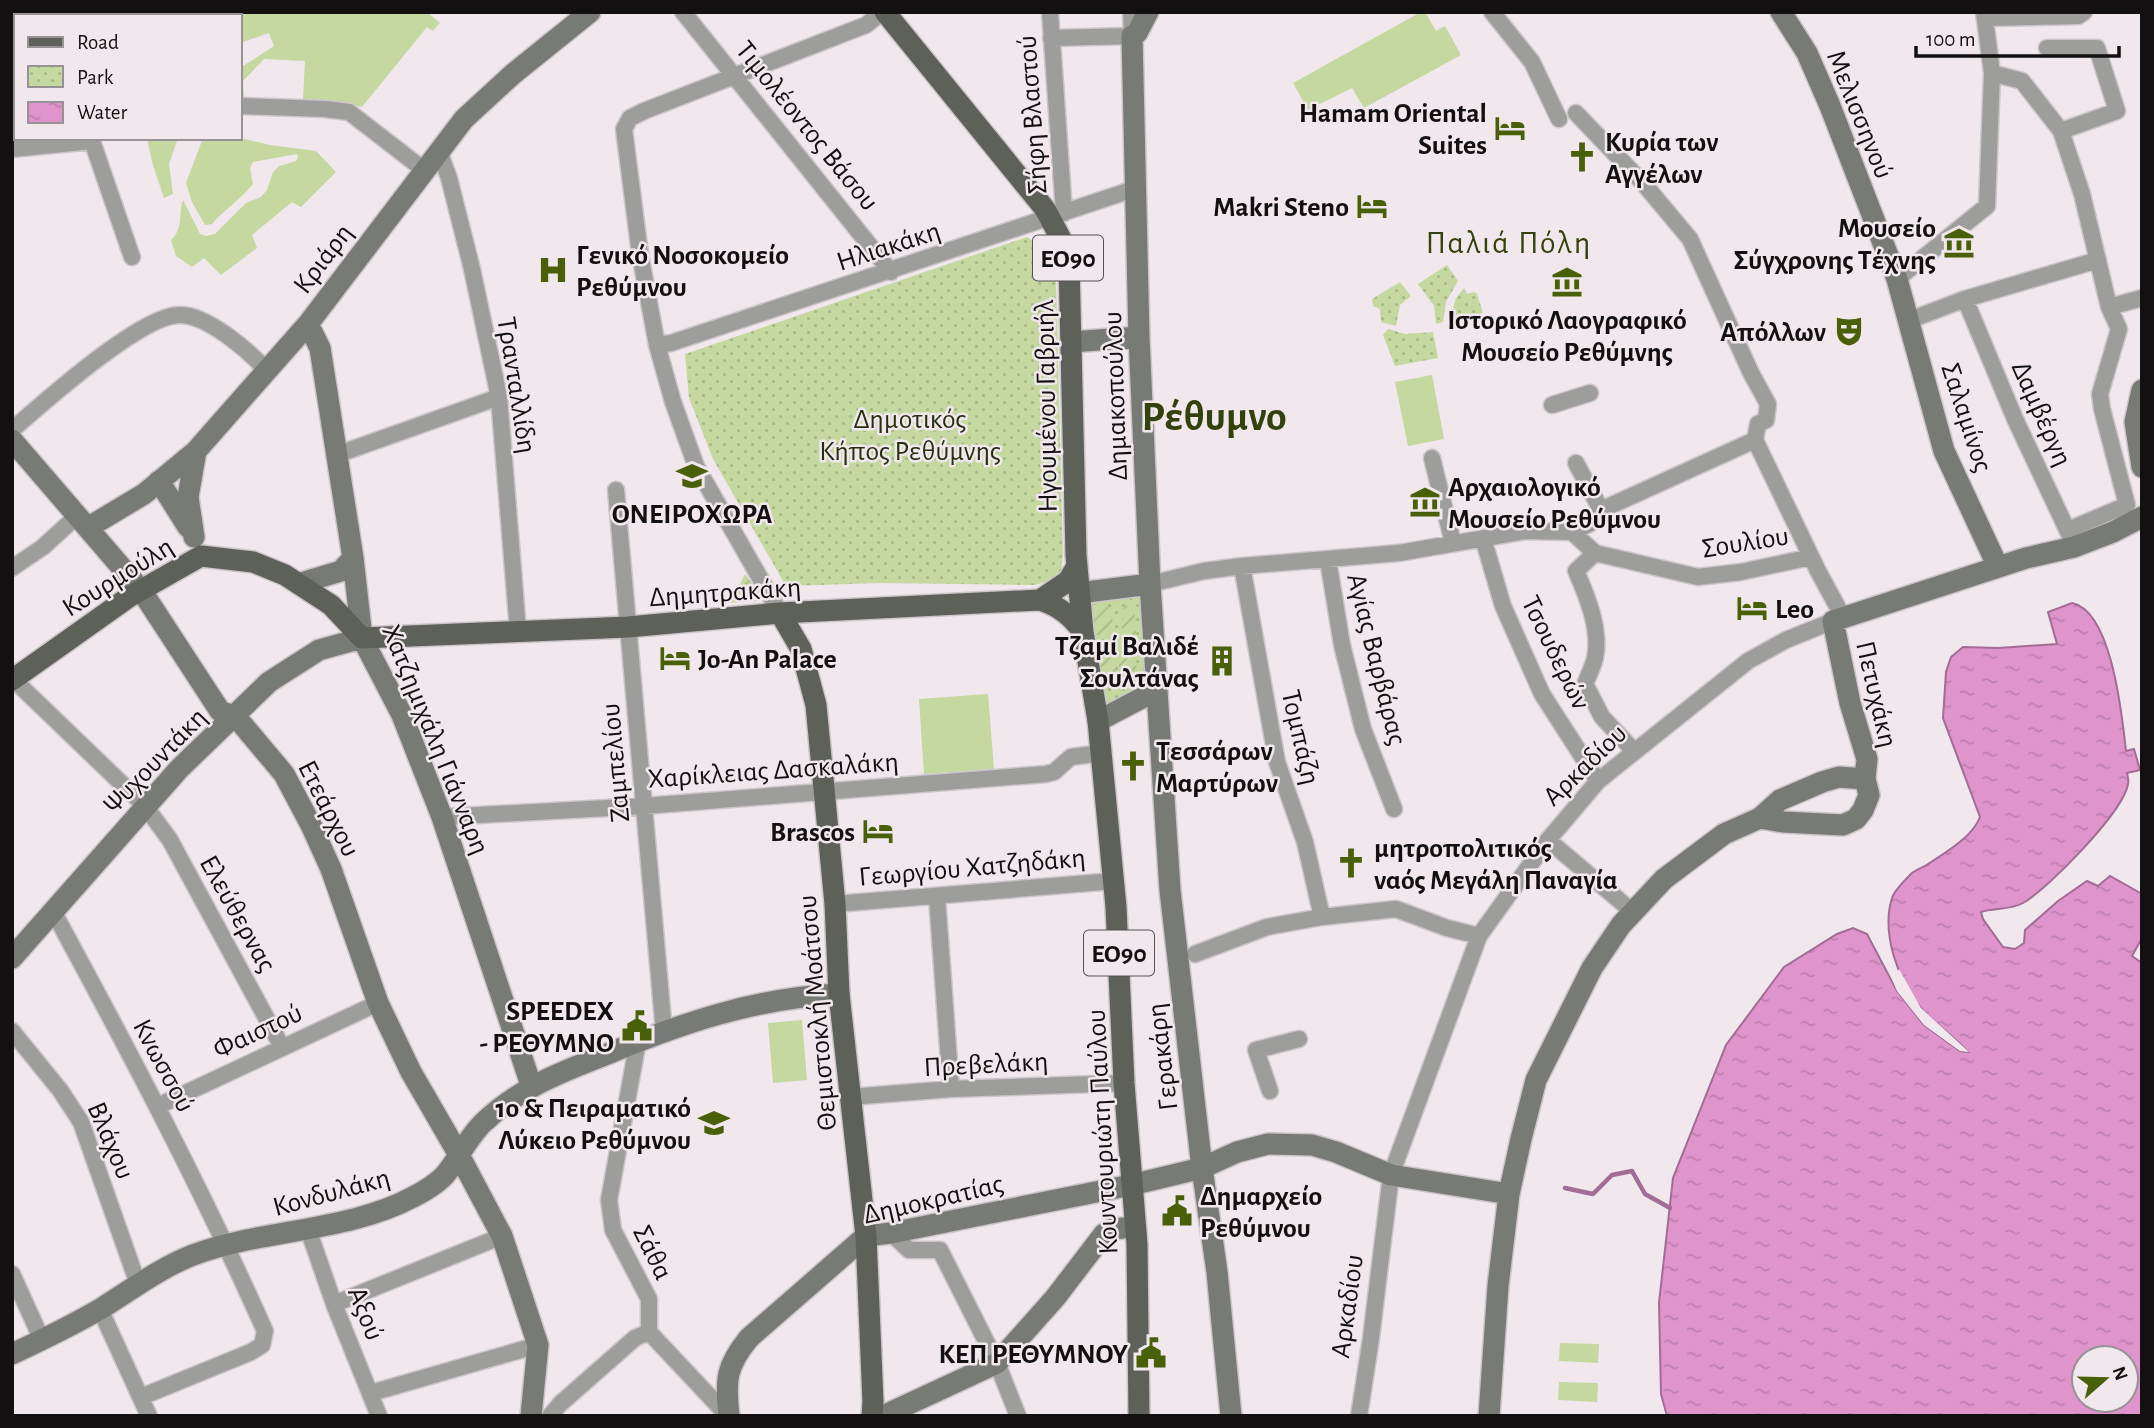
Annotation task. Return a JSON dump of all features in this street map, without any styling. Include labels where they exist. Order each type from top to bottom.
[{"type":"main road","name":"Ηγουμένου Γαβριήλ","points":[[884,12],[1057,216],[1069,264],[1077,566]]},
{"type":"main road","name":"Κουρμούλη","points":[[13,679],[141,590],[198,546],[253,562],[301,583],[331,605],[362,638]]},
{"type":"main road","name":"ΕΟ90","points":[[1077,566],[1083,632],[1098,721]]},
{"type":"main road","points":[[1040,600],[1068,580],[1077,566]]},
{"type":"main road","points":[[1040,600],[1055,605],[1071,617],[1083,632]]},
{"type":"main road","name":"Δημητρακάκη","points":[[362,638],[628,626],[780,613],[1040,600]]},
{"type":"main road","name":"Θεμιστοκλή Μοάτσου","points":[[780,613],[804,659],[816,705],[835,904],[839,994],[866,1236],[872,1416]]},
{"type":"main road","name":"Κουντουριώτη Παύλου","points":[[1098,721],[1114,881],[1124,1083],[1135,1227],[1139,1416]]},
{"type":"street","name":"Κριάρη","points":[[12,568],[83,521],[144,494],[196,451],[308,324],[464,119],[490,93],[590,12]]},
{"type":"street","name":"Τιμολέοντος Βάσου","points":[[683,12],[891,272]]},
{"type":"street","points":[[780,613],[696,466],[673,402],[657,345],[640,254],[624,129],[630,118],[674,98],[866,25],[884,12]]},
{"type":"street","name":"Σήφη Βλαστού","points":[[1049,12],[1057,216]]},
{"type":"street","points":[[1131,12],[1132,36]]},
{"type":"street","points":[[1051,38],[1132,36],[1137,33],[1148,12]]},
{"type":"street","points":[[1492,12],[1532,62],[1559,119]]},
{"type":"street","points":[[1897,279],[1987,206],[1994,55],[1984,15],[2078,16],[2084,12]]},
{"type":"street","name":"Μελισσηνού","points":[[1787,14],[1826,95],[1897,279],[1910,320]]},
{"type":"street","name":"Δημακοπούλου","points":[[1132,36],[1134,189],[1150,584]]},
{"type":"street","points":[[2047,48],[2096,48],[2117,111],[2061,131]]},
{"type":"street","points":[[1992,73],[2022,81],[2061,131],[2082,194],[2109,307],[2119,330],[2100,394],[2127,505],[2071,538]]},
{"type":"street","points":[[242,106],[349,112],[424,170]]},
{"type":"street","points":[[1576,113],[1644,184],[1690,239],[1751,373],[1768,404],[1766,420],[1758,425],[1755,440],[1838,619]]},
{"type":"street","points":[[12,149],[91,140],[132,257]]},
{"type":"street","name":"Τρανταλλίδη","points":[[439,152],[449,178],[472,269],[499,397],[518,631]]},
{"type":"street","name":"Ηλιακάκη","points":[[657,345],[671,343],[891,272],[1134,189]]},
{"type":"street","points":[[1910,320],[1965,299],[2098,260]]},
{"type":"street","points":[[2109,307],[2142,298]]},
{"type":"street","name":"Δαμβέργη","points":[[1965,299],[2015,419],[2071,538]]},
{"type":"street","points":[[12,430],[112,349],[139,331],[172,316],[186,315],[224,334],[242,346],[267,372]]},
{"type":"street","name":"Σαλαμίνος","points":[[1910,320],[1944,452],[1998,567]]},
{"type":"street","name":"Χατζημιχάλη Γιάνναρη","points":[[308,324],[320,348],[353,558],[362,638],[402,715],[443,817],[531,1086]]},
{"type":"street","points":[[1071,342],[1139,337]]},
{"type":"street","points":[[2142,390],[2135,422],[2142,467]]},
{"type":"street","points":[[1552,405],[1590,393]]},
{"type":"street","points":[[336,455],[499,397]]},
{"type":"street","name":"Ετεάρχου","points":[[12,440],[141,590],[220,710],[236,717],[284,774],[331,869],[378,1003],[411,1072],[502,1236],[538,1345]]},
{"type":"street","points":[[1079,593],[1150,584],[1204,571],[1242,566],[1399,553],[1526,531],[1572,532],[1589,524],[1601,510],[1755,440]]},
{"type":"street","points":[[196,451],[188,497],[198,546]]},
{"type":"street","points":[[1432,458],[1453,543]]},
{"type":"street","points":[[1576,463],[1601,510]]},
{"type":"street","points":[[159,481],[198,546]]},
{"type":"street","name":"Ζαμπελίου","points":[[616,490],[664,1031]]},
{"type":"street","name":"Αρκαδίου","points":[[1359,1416],[1391,1175],[1440,1035],[1479,936],[1548,840],[1598,781],[1748,661],[1786,640],[1838,619],[2026,558],[2071,538],[2113,532],[2142,517]]},
{"type":"street","name":"Σουλίου","points":[[1572,532],[1595,553],[1698,577],[1741,572],[1811,557]]},
{"type":"street","name":"Τσουδερών","points":[[1483,538],[1503,606],[1542,694],[1598,781]]},
{"type":"street","points":[[1595,553],[1576,571],[1587,597],[1595,634],[1595,656],[1585,684],[1602,717],[1634,751]]},
{"type":"street","points":[[301,583],[341,571],[353,558]]},
{"type":"street","name":"Αγίας Βαρβάρας","points":[[1328,560],[1342,645],[1363,729],[1394,809]]},
{"type":"street","name":"Τομπάζη","points":[[1242,566],[1277,762],[1305,842],[1322,917]]},
{"type":"street","points":[[1098,721],[1157,690],[1150,584]]},
{"type":"street","name":"Πετυχάκη","points":[[1760,818],[1843,825],[1856,819],[1869,795],[1865,779],[1867,759],[1850,703],[1838,619]]},
{"type":"street","name":"Ψυχουντάκη","points":[[12,958],[179,769],[236,717],[269,682],[319,650],[362,638]]},
{"type":"street","name":"Ελεύθερνας","points":[[13,679],[145,806],[170,840],[282,1047]]},
{"type":"street","name":"Γερακάρη","points":[[1157,690],[1170,890],[1202,1168],[1217,1272],[1231,1416]]},
{"type":"street","name":"Χαρίκλειας Δασκαλάκη","points":[[443,817],[644,806],[1046,774],[1054,772],[1071,757],[1101,753]]},
{"type":"street","points":[[1489,1416],[1493,1342],[1509,1194],[1536,1080],[1592,968],[1621,925],[1664,879],[1724,834],[1760,818],[1780,800],[1822,782],[1839,777],[1865,779]]},
{"type":"street","points":[[1548,840],[1633,912]]},
{"type":"street","name":"Γεωργίου Χατζηδάκη","points":[[835,904],[1114,881]]},
{"type":"street","points":[[937,897],[951,1089]]},
{"type":"street","points":[[1195,954],[1267,927],[1322,917],[1396,909],[1447,928],[1479,936]]},
{"type":"street","name":"Κνωσσού","points":[[53,911],[158,1106],[227,1245],[265,1331],[262,1345],[236,1359],[141,1397]]},
{"type":"street","name":"Κονδυλάκη","points":[[12,1354],[100,1309],[163,1269],[193,1255],[374,1213],[413,1197],[443,1177],[469,1138],[485,1121],[531,1086],[664,1031],[741,1007],[787,998],[839,994]]},
{"type":"street","name":"Φαιστού","points":[[158,1106],[378,1003]]},
{"type":"street","name":"Βλάχου","points":[[12,1031],[60,1090],[81,1122],[138,1284]]},
{"type":"street","points":[[1270,1091],[1256,1050],[1299,1039]]},
{"type":"street","name":"Σάθα","points":[[638,1041],[609,1200],[613,1230],[649,1299],[649,1332]]},
{"type":"street","name":"Πρεβελάκη","points":[[850,1097],[951,1089],[1124,1083]]},
{"type":"street","name":"Δημοκρατίας","points":[[728,1416],[727,1379],[734,1357],[749,1338],[866,1236],[1131,1185],[1202,1168],[1237,1152],[1268,1144],[1312,1145],[1391,1175],[1509,1194]]},
{"type":"street","points":[[883,1416],[997,1363],[1055,1298],[1104,1234],[1113,1229],[1135,1227]]},
{"type":"street","name":"Αξού","points":[[308,1229],[334,1304],[379,1416]]},
{"type":"street","points":[[891,1233],[909,1250],[940,1250],[997,1363],[1018,1416]]},
{"type":"street","points":[[334,1304],[502,1236]]},
{"type":"street","points":[[12,1274],[42,1340]]},
{"type":"street","points":[[100,1309],[149,1416]]},
{"type":"street","points":[[550,1416],[635,1338],[649,1332],[728,1416]]},
{"type":"street","points":[[371,1393],[538,1345],[531,1416]]},
{"type":"green space","points":[[57,12],[158,14],[58,14]]},
{"type":"green space","points":[[427,12],[440,23],[433,31],[427,27],[362,107],[303,99],[305,61],[264,59],[243,81],[242,98],[242,67],[274,46],[269,33],[242,42],[242,14],[214,14]]},
{"type":"green space","points":[[1425,12],[1436,31],[1445,26],[1461,55],[1364,108],[1352,88],[1308,110],[1293,83]]},
{"type":"green space","points":[[242,138],[316,151],[336,172],[301,207],[292,202],[252,235],[257,248],[221,275],[204,258],[192,267],[176,256],[171,240],[179,226],[183,200],[200,234],[215,234],[246,203],[261,197],[267,190],[273,172],[279,166],[296,161],[297,154],[253,162],[250,169],[253,184],[212,224],[205,225],[192,202],[186,183],[202,140]]},
{"type":"green space","points":[[147,140],[177,140],[169,164],[173,194],[164,198]]},
{"type":"green space","name":"Δημοτικός Κήπος Ρεθύμνης","points":[[1027,237],[1043,248],[1056,280],[1063,555],[1061,572],[1048,581],[1035,585],[880,583],[786,586],[713,459],[689,398],[685,354]]},
{"type":"green space","points":[[1447,265],[1458,281],[1446,302],[1443,322],[1436,324],[1434,306],[1418,284]]},
{"type":"green space","points":[[1400,282],[1411,296],[1400,305],[1396,326],[1381,322],[1380,309],[1373,306],[1372,299]]},
{"type":"green space","points":[[1464,288],[1467,294],[1477,294],[1483,313],[1454,321],[1451,316],[1456,298]]},
{"type":"green space","points":[[1388,329],[1405,334],[1433,332],[1438,358],[1395,366],[1383,335]]},
{"type":"green space","points":[[1432,375],[1444,439],[1408,446],[1395,382]]},
{"type":"green space","points":[[745,574],[758,591],[758,601],[731,603]]},
{"type":"green space","points":[[1141,595],[1145,686],[1102,708],[1083,600]]},
{"type":"green space","points":[[1088,604],[1107,606],[1113,612],[1111,639],[1094,634]]},
{"type":"green space","points":[[1124,606],[1134,607],[1137,644],[1121,642]]},
{"type":"green space","points":[[1097,655],[1115,659],[1116,683],[1102,687]]},
{"type":"green space","points":[[1136,657],[1137,676],[1119,683],[1119,660]]},
{"type":"green space","points":[[988,694],[994,769],[924,774],[919,699]]},
{"type":"green space","points":[[802,1020],[807,1080],[773,1083],[768,1023]]},
{"type":"green space","points":[[1560,1343],[1599,1344],[1598,1363],[1559,1361]]},
{"type":"green space","points":[[1559,1382],[1598,1383],[1597,1402],[1558,1400]]},
{"type":"water","points":[[2072,603],[2086,610],[2106,644],[2118,691],[2126,751],[2134,749],[2140,770],[2127,773],[2128,784],[2123,796],[2100,830],[2035,895],[2018,905],[1981,912],[2003,947],[2015,949],[2024,943],[2025,930],[2058,901],[2087,881],[2098,886],[2110,876],[2142,894],[2142,938],[2132,956],[2142,963],[2142,1416],[1667,1416],[1661,1394],[1659,1303],[1673,1178],[1726,1045],[1784,967],[1837,934],[1853,928],[1867,934],[1897,991],[1924,1025],[1960,1051],[1968,1052],[1921,1008],[1905,984],[1890,941],[1889,912],[1893,895],[1906,879],[1964,839],[1980,817],[1943,718],[1946,672],[1951,657],[1963,647],[1998,648],[2057,644],[2048,612]]},
{"type":"pier","points":[[1899,969],[1921,1008],[1969,1052],[1960,1051],[1924,1025],[1897,991],[1889,972],[1894,975],[1900,990],[1927,1023],[1956,1045],[1918,1010],[1901,983],[1897,972]]},
{"type":"waterway","points":[[1565,1188],[1593,1194],[1612,1175],[1632,1171],[1645,1194],[1670,1208]]},
{"type":"place","name":"Hamam Oriental Suites","points":[[1510,128]]},
{"type":"place","name":"Κυρία των Αγγέλων","points":[[1582,157]]},
{"type":"place","name":"Makri Steno","points":[[1372,206]]},
{"type":"place","name":"Μουσείο Σύγχρονης Τέχνης","points":[[1959,243]]},
{"type":"place","name":"Γενικό Νοσοκομείο Ρεθύμνου","points":[[553,270]]},
{"type":"place","name":"Ιστορικό Λαoγραφικό Μουσείο Ρεθύμνης","points":[[1567,282]]},
{"type":"place","name":"Απόλλων","points":[[1849,331]]},
{"type":"place","name":"ΟΝΕΙΡΟΧΩΡΑ","points":[[692,476]]},
{"type":"place","name":"Αρχαιολογικό Μουσείο Ρεθύμνου","points":[[1425,502]]},
{"type":"place","name":"Leo","points":[[1752,608]]},
{"type":"place","name":"Jo-An Palace","points":[[675,658]]},
{"type":"place","name":"Τζαμί Βαλιδέ Σουλτάνας","points":[[1222,661]]},
{"type":"place","name":"Τεσσάρων Μαρτύρων","points":[[1133,766]]},
{"type":"place","name":"Brascos","points":[[878,831]]},
{"type":"place","name":"μητροπολιτικός ναός Μεγάλη Παναγία","points":[[1351,863]]},
{"type":"place","name":"SPEEDEX - ΡΕΘΥΜΝΟ","points":[[637,1026]]},
{"type":"place","name":"1ο & Πειραματικό Λύκειο Ρεθύμνου","points":[[714,1123]]},
{"type":"place","name":"Δημαρχείο Ρεθύμνου","points":[[1177,1211]]},
{"type":"place","name":"ΚΕΠ ΡΕΘΥΜΝΟΥ","points":[[1151,1353]]},
{"type":"district","name":"Παλιά Πόλη","points":[[1509,242]]},
{"type":"district","name":"Ρέθυμνο","points":[[1214,415]]}]
